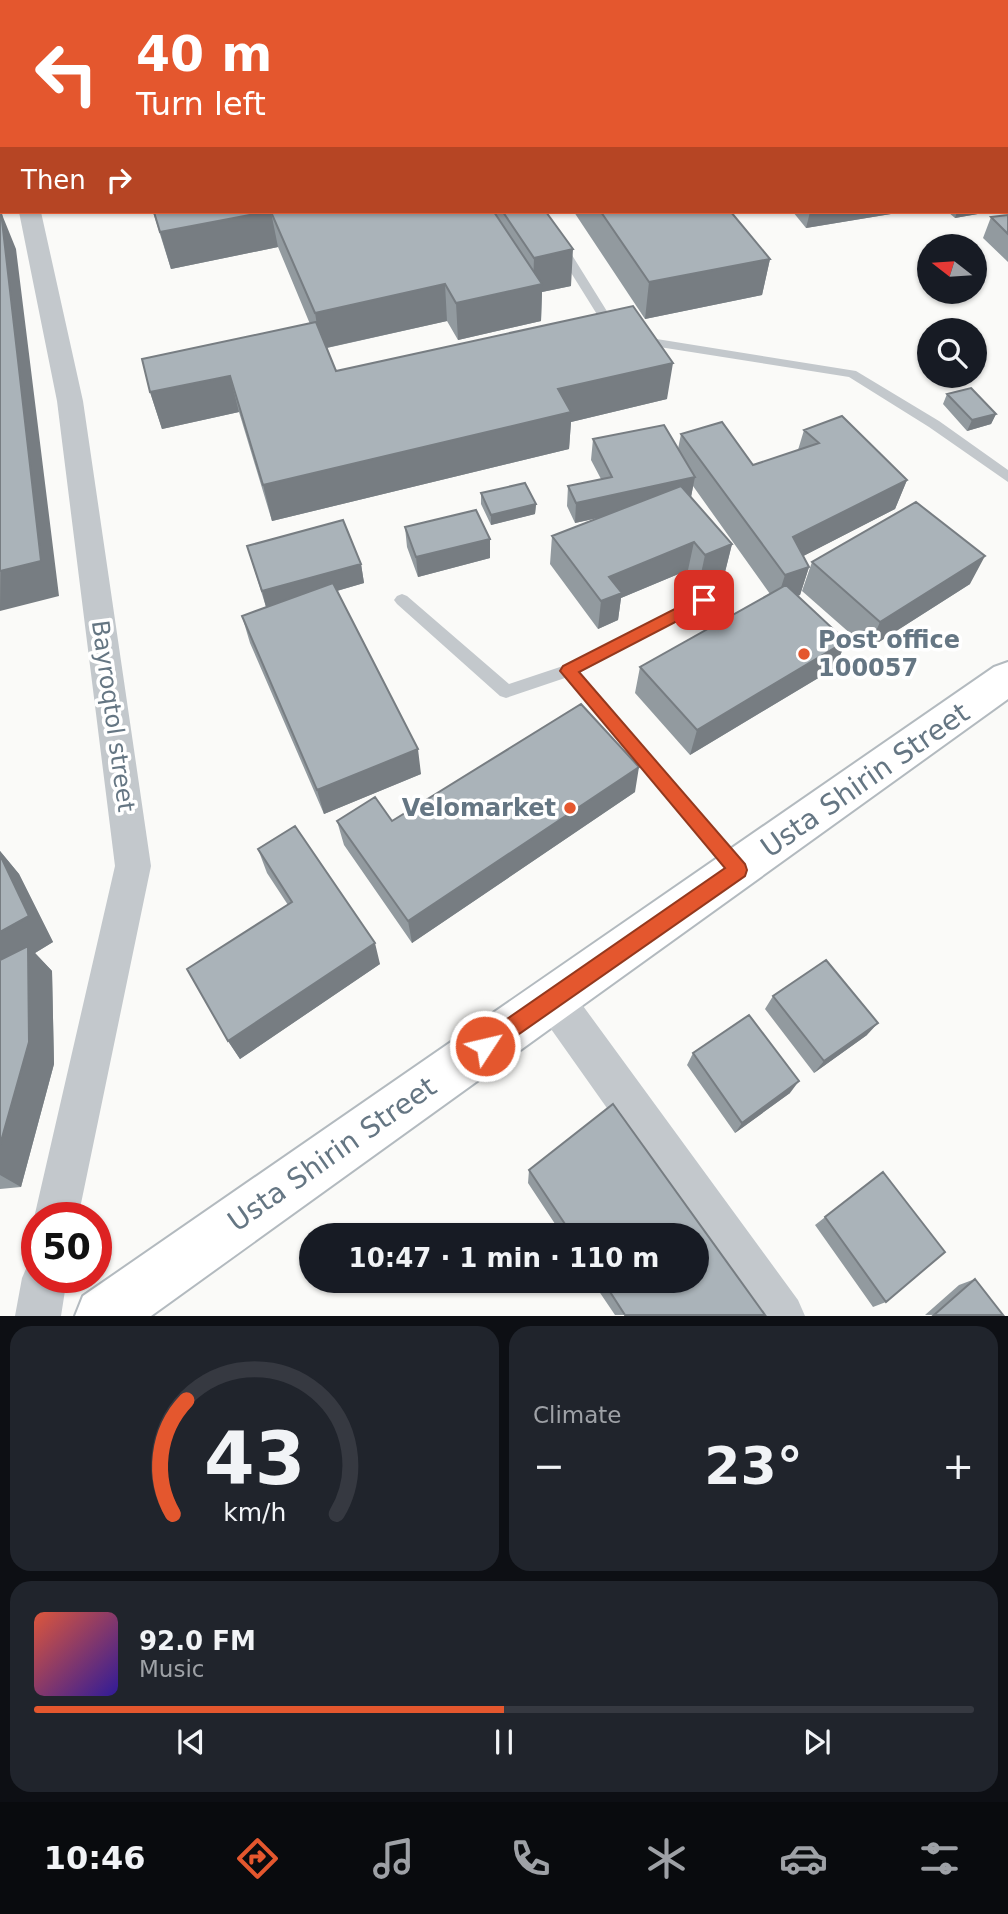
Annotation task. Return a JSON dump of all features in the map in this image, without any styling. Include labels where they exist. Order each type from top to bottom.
[{"type":"main road","name":"Usta Shirin Street","points":[[103,1315],[1008,678]]},
{"type":"street","name":"Bayroqtol street","points":[[30,214],[71,401],[133,866],[60,1202]]},
{"type":"street","points":[[553,998],[782,1315]]},
{"type":"street","points":[[38,1315],[43,1293]]},
{"type":"lane","points":[[554,236],[612,330],[625,338],[852,374],[934,424],[1008,477]]},
{"type":"lane","points":[[402,600],[506,691],[568,671],[704,600]]},
{"type":"lane","points":[[568,671],[738,870]]},
{"type":"building","points":[[0,214],[1,214],[41,561],[0,571]]},
{"type":"building","points":[[155,214],[255,214],[160,232]]},
{"type":"building","points":[[272,214],[495,214],[542,284],[456,303],[445,284],[315,313]]},
{"type":"building","points":[[504,214],[547,214],[573,249],[534,258]]},
{"type":"building","points":[[602,214],[733,214],[770,259],[649,282]]},
{"type":"building","points":[[1008,215],[1008,234],[991,217]]},
{"type":"building","points":[[633,306],[673,363],[558,389],[571,412],[263,485],[230,376],[150,392],[142,359],[316,322],[336,371]]},
{"type":"building","points":[[971,388],[996,414],[972,420],[947,394]]},
{"type":"building","points":[[842,416],[907,480],[793,537],[809,567],[785,575],[681,434],[722,422],[753,465],[819,443],[804,430]]},
{"type":"building","points":[[664,425],[695,477],[576,503],[568,486],[612,477],[593,439]]},
{"type":"building","points":[[525,483],[536,504],[491,515],[481,493]]},
{"type":"building","points":[[681,486],[732,544],[705,555],[694,542],[609,577],[622,593],[601,601],[552,536]]},
{"type":"building","points":[[916,502],[985,556],[880,622],[812,562]]},
{"type":"building","points":[[476,510],[490,539],[416,557],[405,527]]},
{"type":"building","points":[[343,520],[361,564],[262,591],[247,546]]},
{"type":"building","points":[[333,583],[418,749],[317,790],[242,616]]},
{"type":"building","points":[[786,585],[846,641],[697,730],[640,667]]},
{"type":"building","points":[[581,704],[639,767],[408,921],[337,821],[375,797],[392,821]]},
{"type":"building","points":[[295,826],[375,943],[228,1041],[187,969],[292,902],[258,849]]},
{"type":"building","points":[[0,855],[29,916],[0,932]]},
{"type":"building","points":[[28,946],[29,1042],[0,1145],[0,960]]},
{"type":"building","points":[[826,960],[878,1023],[824,1061],[773,996]]},
{"type":"building","points":[[749,1015],[799,1081],[742,1123],[693,1053]]},
{"type":"building","points":[[613,1104],[699,1223],[564,1223],[529,1170]]},
{"type":"building","points":[[883,1172],[945,1252],[886,1302],[825,1217]]},
{"type":"building","points":[[709,1237],[765,1315],[625,1315],[611,1293],[709,1293]]},
{"type":"building","points":[[975,1279],[1003,1315],[934,1315]]},
{"type":"place","name":"Post office 100057","points":[[804,654]]},
{"type":"place","name":"Velomarket","points":[[570,808]]},
{"type":"route","points":[[485,1046],[738,870],[568,671],[704,600]]}]
